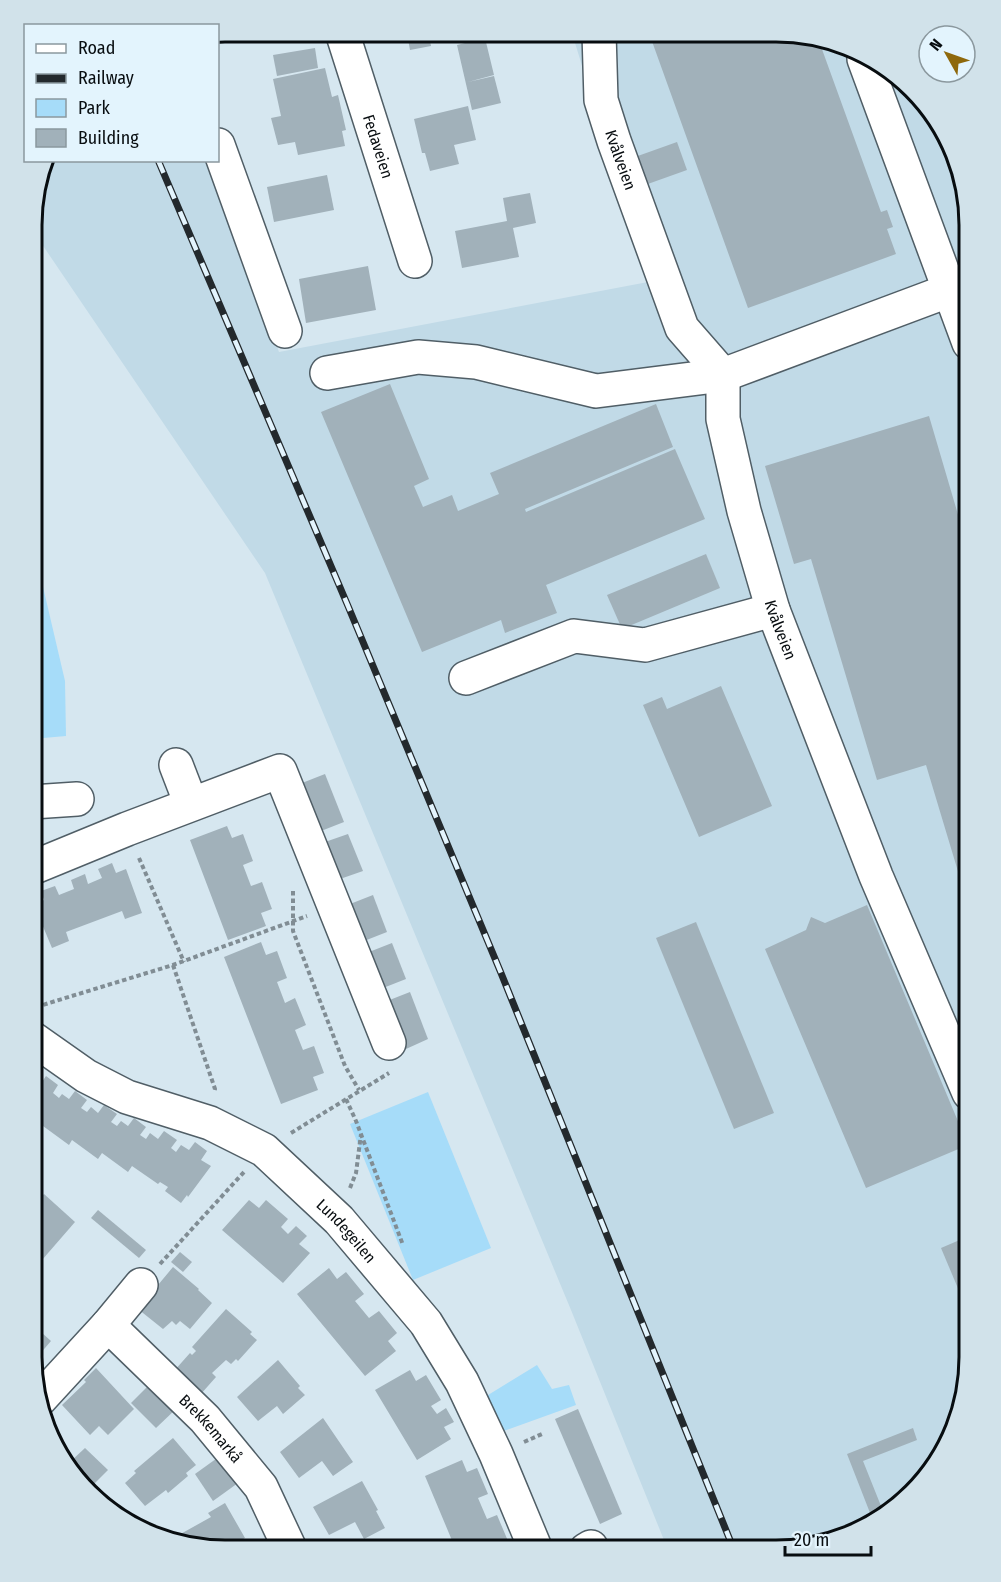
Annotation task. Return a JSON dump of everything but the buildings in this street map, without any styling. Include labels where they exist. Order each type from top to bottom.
[{"type":"street","name":"Fedaveien","points":[[345,42],[415,261]]},
{"type":"street","name":"Kvålveien","points":[[599,42],[601,100],[682,328],[723,375],[723,419],[744,511],[773,610],[876,876],[959,1070]]},
{"type":"street","points":[[868,67],[959,284]]},
{"type":"street","points":[[219,148],[285,331]]},
{"type":"street","points":[[327,373],[418,357],[476,362],[596,391],[723,375],[959,286]]},
{"type":"street","points":[[466,678],[574,636],[645,645],[773,610]]},
{"type":"street","points":[[176,765],[191,804]]},
{"type":"street","points":[[42,864],[280,771],[389,1043]]},
{"type":"street","points":[[42,801],[77,799]]},
{"type":"street","name":"Lundegeilen","points":[[42,1045],[86,1076],[127,1097],[210,1123],[264,1150],[339,1220],[426,1323],[462,1382],[496,1454],[532,1540]]},
{"type":"street","points":[[46,1392],[141,1285]]},
{"type":"street","name":"Brekkemarkå","points":[[108,1325],[205,1419],[261,1487],[286,1540]]},
{"type":"path","points":[[127,829],[184,962]]},
{"type":"path","points":[[289,881],[293,892],[293,931],[345,1066],[359,1090]]},
{"type":"path","points":[[42,1005],[184,962],[334,906]]},
{"type":"path","points":[[173,965],[214,1089],[210,1123]]},
{"type":"path","points":[[346,1099],[361,1132],[406,1255]]},
{"type":"path","points":[[339,1220],[356,1173],[361,1132]]},
{"type":"shaded area","points":[[575,42],[776,42],[823,48],[846,56],[887,80],[921,114],[945,155],[953,178],[959,213],[959,1369],[949,1416],[940,1438],[921,1468],[905,1486],[887,1502],[846,1526],[823,1534],[788,1540],[664,1540],[265,573],[42,244],[44,201],[53,162],[207,162],[279,352],[648,282]]},
{"type":"green space","points":[[42,583],[65,681],[66,736],[42,738]]},
{"type":"green space","points":[[428,1092],[491,1248],[413,1280],[350,1124]]},
{"type":"green space","points":[[537,1365],[552,1389],[569,1385],[576,1405],[501,1432],[480,1400]]},
{"type":"railway","points":[[159,162],[501,973],[730,1540]]}]
